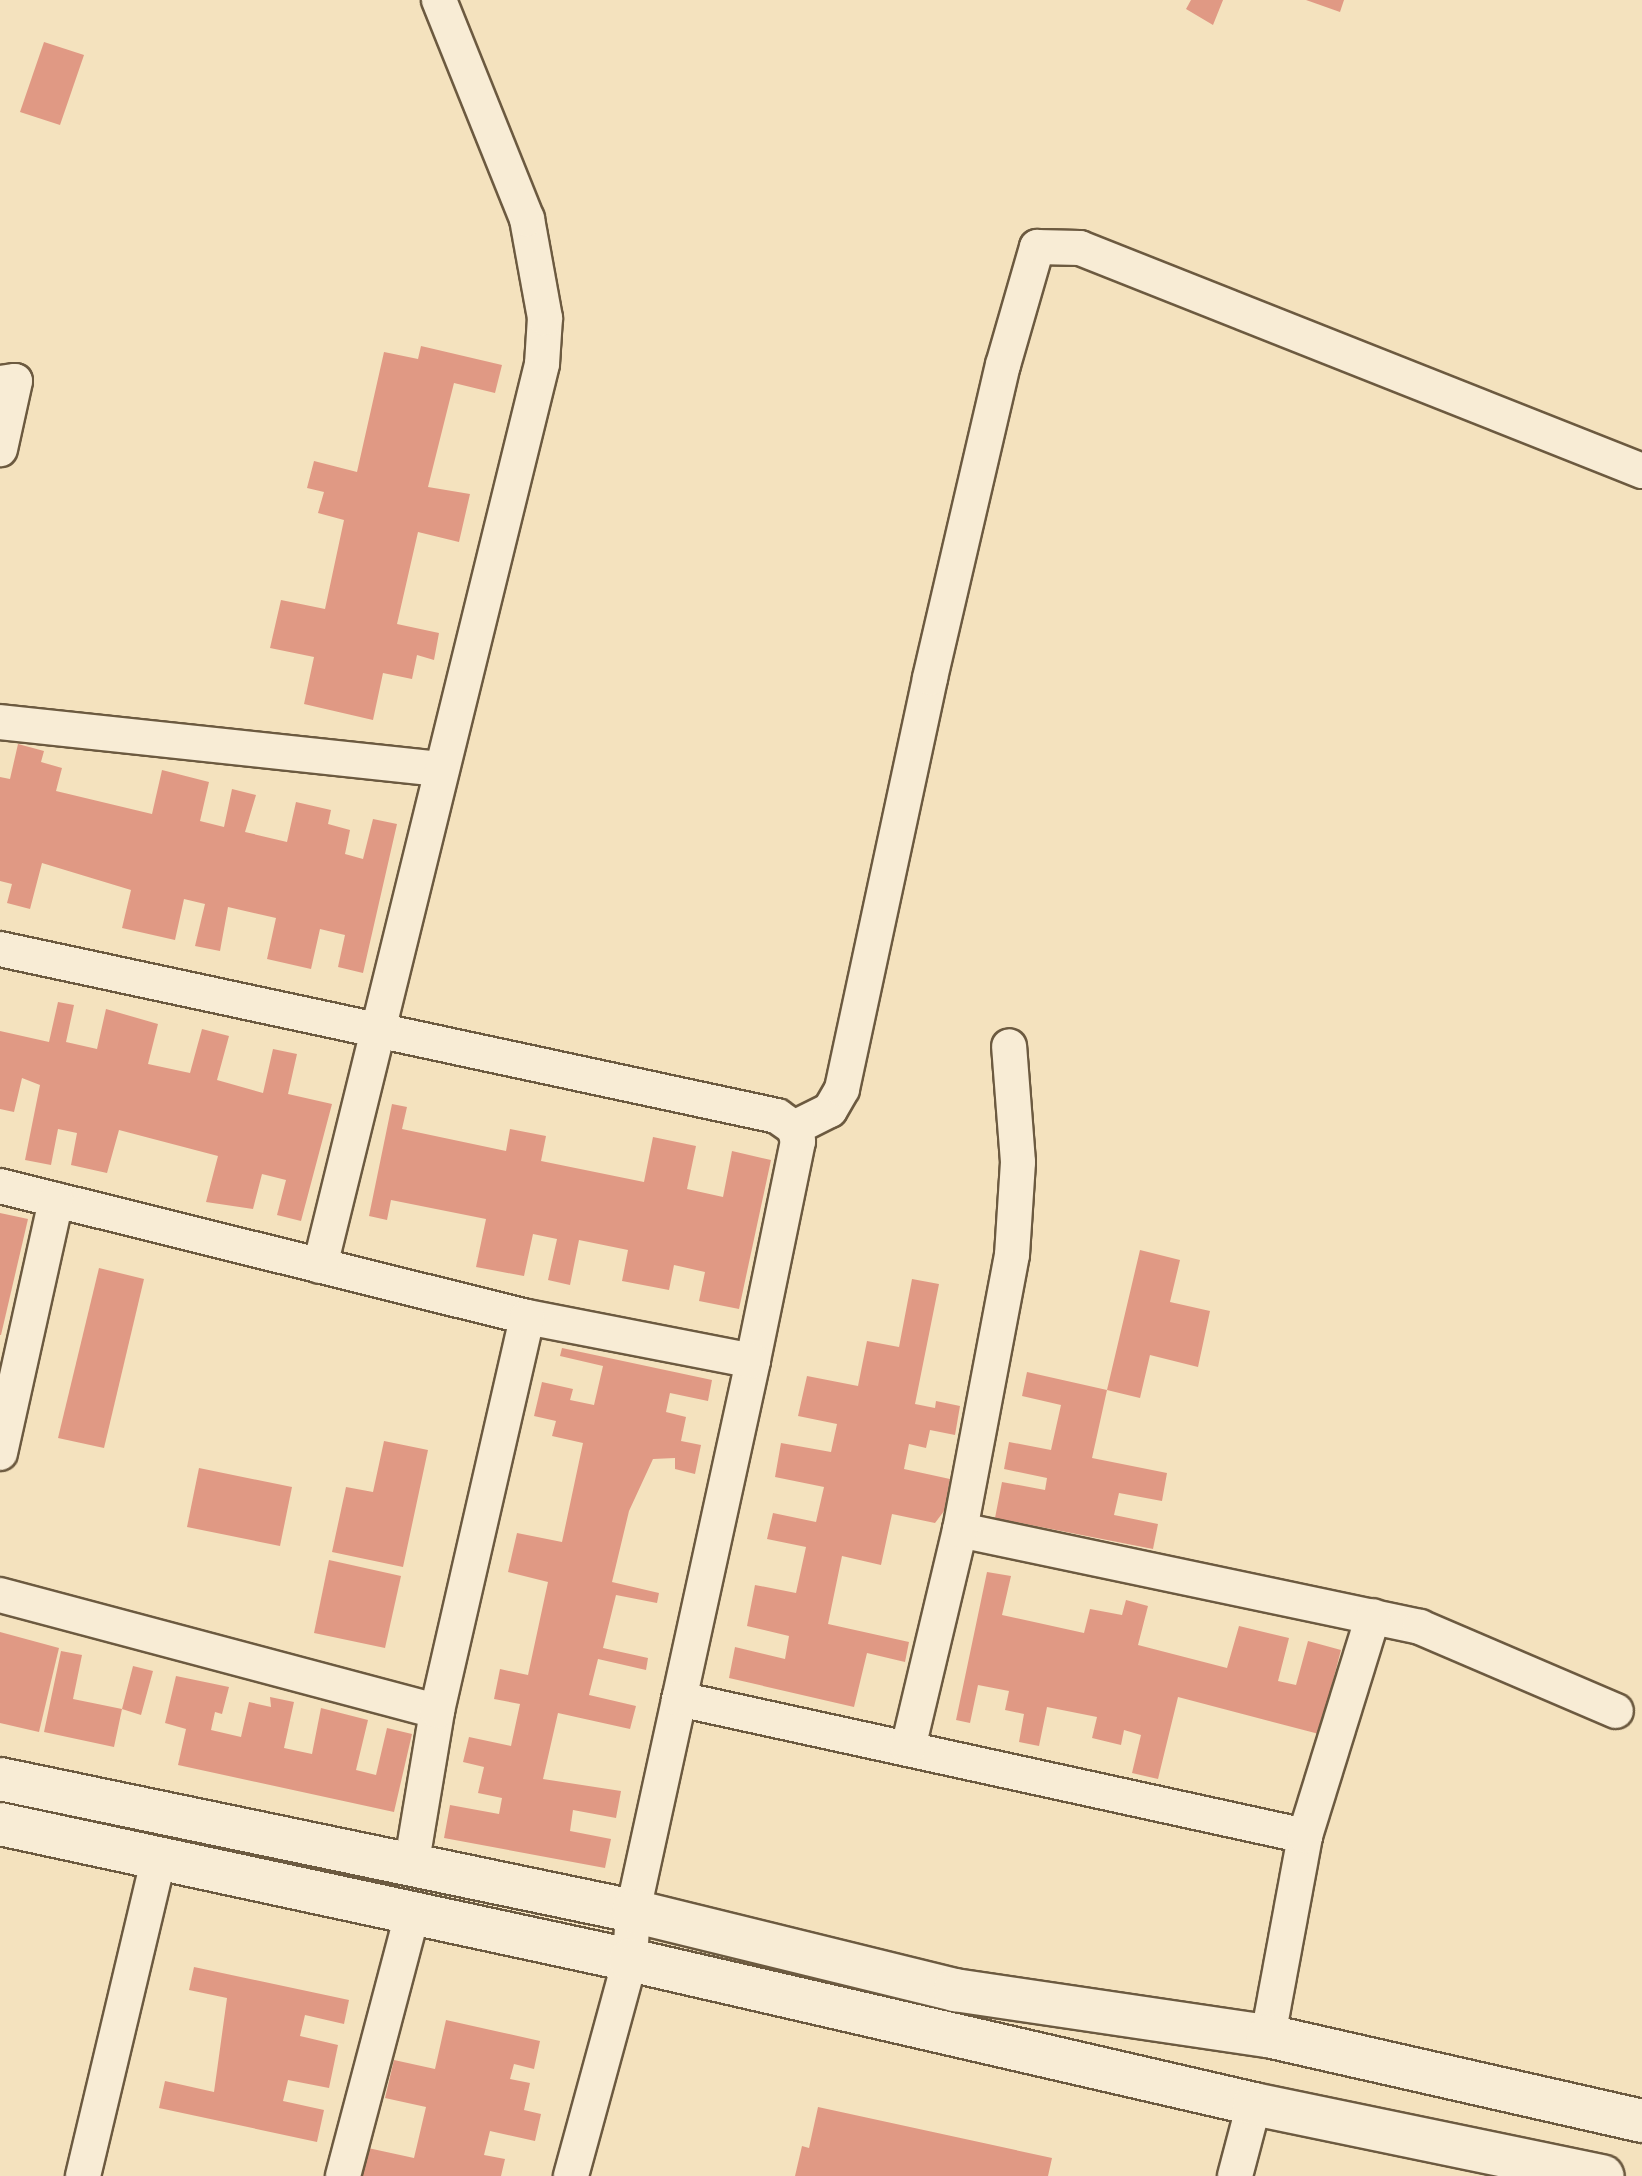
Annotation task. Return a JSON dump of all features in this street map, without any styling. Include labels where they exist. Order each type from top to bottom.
[{"type":"street","points":[[320,1266],[542,364],[545,318],[527,219],[439,0]]},
{"type":"street","points":[[794,1128],[830,1110],[842,1089],[930,678],[1007,350],[1037,247],[1080,248],[1642,471]]},
{"type":"street","points":[[0,383],[15,381],[0,449]]},
{"type":"street","points":[[0,722],[442,769]]},
{"type":"street","points":[[0,949],[376,1033],[777,1116],[794,1128],[798,1141],[753,1361],[633,1911],[630,1960],[571,2176]]},
{"type":"street","points":[[908,1748],[960,1530],[1012,1255],[1018,1162],[1009,1046]]},
{"type":"street","points":[[0,1186],[527,1317],[753,1361]]},
{"type":"street","points":[[0,1453],[56,1200]]},
{"type":"street","points":[[411,1867],[437,1711],[527,1317]]},
{"type":"street","points":[[960,1530],[1420,1627],[1616,1711]]},
{"type":"street","points":[[0,1595],[437,1711]]},
{"type":"street","points":[[1268,2036],[1305,1836],[1373,1616]]},
{"type":"street","points":[[679,1699],[1305,1836]]},
{"type":"street","points":[[0,1779],[633,1911],[955,1990],[1268,2036],[1642,2121]]},
{"type":"street","points":[[0,1824],[158,1861],[630,1960],[1254,2104],[1603,2176]]},
{"type":"street","points":[[83,2176],[158,1861]]},
{"type":"street","points":[[343,2176],[412,1914]]},
{"type":"street","points":[[1235,2176],[1254,2104]]},
{"type":"building","points":[[1191,0],[1223,0],[1213,25],[1186,9]]},
{"type":"building","points":[[1306,0],[1344,0],[1340,12]]},
{"type":"building","points":[[44,42],[84,55],[60,125],[20,112]]},
{"type":"building","points":[[421,346],[502,365],[495,393],[454,383],[428,487],[470,494],[459,542],[418,532],[397,624],[439,633],[434,660],[417,655],[412,679],[383,673],[373,720],[304,704],[314,657],[270,648],[281,600],[325,609],[344,520],[318,513],[324,492],[307,488],[314,461],[357,472],[384,352],[418,359]]},
{"type":"building","points":[[18,744],[44,751],[41,762],[62,768],[56,791],[152,814],[162,770],[209,782],[200,821],[224,827],[232,789],[256,795],[245,832],[287,842],[296,802],[331,810],[328,824],[350,830],[345,854],[363,859],[373,819],[397,824],[363,973],[338,967],[345,935],[320,929],[311,969],[267,959],[276,918],[228,907],[220,951],[195,946],[205,904],[184,899],[175,940],[122,928],[131,890],[42,863],[30,909],[7,903],[12,884],[0,881],[0,777],[10,779]]},
{"type":"building","points":[[58,1002],[74,1005],[66,1042],[97,1049],[106,1009],[158,1024],[148,1064],[190,1073],[202,1029],[229,1036],[217,1080],[263,1093],[273,1049],[297,1054],[288,1094],[332,1104],[301,1221],[277,1215],[286,1180],[262,1174],[253,1209],[206,1202],[218,1156],[119,1130],[107,1173],[71,1165],[77,1133],[58,1129],[51,1165],[25,1160],[40,1085],[22,1078],[14,1112],[0,1109],[0,1031],[49,1042]]},
{"type":"building","points":[[392,1104],[407,1107],[402,1129],[506,1151],[510,1129],[546,1136],[541,1161],[644,1182],[653,1137],[696,1146],[687,1189],[723,1197],[732,1151],[771,1160],[739,1309],[699,1301],[705,1272],[674,1265],[669,1290],[622,1281],[628,1250],[579,1240],[570,1285],[548,1280],[557,1239],[533,1234],[524,1276],[476,1267],[486,1219],[391,1200],[387,1220],[369,1216]]},
{"type":"building","points":[[0,1213],[28,1219],[1,1335],[0,1335]]},
{"type":"building","points":[[1140,1250],[1180,1260],[1170,1302],[1210,1311],[1198,1367],[1150,1355],[1140,1398],[1107,1390]]},
{"type":"building","points":[[99,1268],[144,1279],[104,1448],[58,1438]]},
{"type":"building","points":[[912,1279],[939,1284],[915,1404],[935,1408],[936,1401],[960,1406],[955,1435],[930,1430],[926,1448],[909,1444],[904,1469],[950,1479],[944,1511],[935,1523],[892,1514],[881,1565],[842,1556],[828,1624],[909,1642],[905,1662],[867,1653],[854,1707],[729,1678],[735,1647],[785,1659],[789,1636],[747,1626],[755,1585],[796,1593],[806,1547],[767,1539],[773,1513],[816,1522],[824,1487],[775,1477],[781,1443],[831,1452],[837,1424],[798,1416],[807,1376],[858,1386],[867,1341],[899,1347]]},
{"type":"building","points":[[562,1348],[712,1380],[708,1401],[670,1393],[666,1412],[686,1417],[681,1441],[701,1445],[695,1474],[675,1469],[675,1458],[653,1459],[629,1511],[612,1582],[659,1593],[657,1603],[616,1595],[603,1648],[648,1658],[646,1670],[598,1659],[589,1695],[636,1706],[630,1729],[558,1713],[543,1779],[621,1791],[616,1818],[573,1810],[570,1831],[611,1839],[605,1868],[444,1838],[450,1805],[499,1814],[502,1798],[478,1793],[484,1767],[463,1762],[469,1737],[511,1746],[520,1704],[494,1699],[500,1669],[528,1675],[548,1582],[508,1572],[517,1533],[562,1542],[583,1443],[552,1436],[556,1421],[534,1416],[542,1382],[573,1389],[570,1400],[594,1405],[603,1366],[560,1356]]},
{"type":"building","points":[[1027,1372],[1107,1390],[1092,1458],[1167,1473],[1162,1501],[1119,1493],[1114,1515],[1158,1524],[1153,1549],[995,1518],[1002,1482],[1045,1490],[1047,1478],[1004,1469],[1009,1442],[1051,1450],[1061,1405],[1022,1396]]},
{"type":"building","points":[[384,1441],[428,1450],[403,1567],[332,1552],[346,1487],[373,1492]]},
{"type":"building","points":[[199,1468],[292,1487],[280,1546],[187,1527]]},
{"type":"building","points":[[329,1560],[401,1576],[385,1648],[314,1633]]},
{"type":"building","points":[[987,1572],[1011,1576],[1002,1615],[1084,1633],[1090,1609],[1122,1615],[1126,1600],[1148,1606],[1138,1645],[1227,1668],[1239,1626],[1289,1638],[1278,1681],[1296,1685],[1308,1641],[1341,1650],[1319,1734],[1178,1697],[1158,1779],[1132,1773],[1141,1735],[1124,1730],[1121,1745],[1092,1738],[1097,1717],[1047,1707],[1039,1746],[1019,1742],[1024,1714],[1005,1710],[1009,1691],[978,1685],[970,1723],[956,1720]]},
{"type":"building","points":[[0,1632],[59,1648],[39,1732],[0,1723]]},
{"type":"building","points":[[61,1651],[82,1655],[73,1699],[122,1709],[114,1747],[44,1732]]},
{"type":"building","points":[[133,1666],[153,1671],[141,1715],[122,1709]]},
{"type":"building","points":[[176,1676],[229,1687],[222,1714],[215,1712],[211,1730],[241,1737],[249,1702],[271,1707],[270,1697],[294,1702],[284,1748],[312,1754],[321,1708],[368,1720],[356,1770],[376,1775],[387,1728],[412,1734],[394,1812],[178,1765],[186,1729],[165,1723]]},
{"type":"building","points":[[194,1967],[349,2000],[344,2024],[305,2015],[300,2036],[338,2045],[329,2088],[288,2080],[283,2101],[324,2110],[317,2142],[159,2108],[165,2081],[214,2092],[227,1998],[189,1990]]},
{"type":"building","points":[[446,2020],[540,2041],[534,2069],[514,2064],[510,2079],[530,2083],[524,2110],[541,2114],[535,2141],[490,2131],[484,2155],[505,2159],[501,2176],[361,2176],[368,2148],[414,2158],[426,2107],[385,2098],[394,2060],[435,2069]]},
{"type":"building","points":[[818,2107],[1052,2158],[1048,2176],[795,2176],[802,2146],[809,2148]]}]
